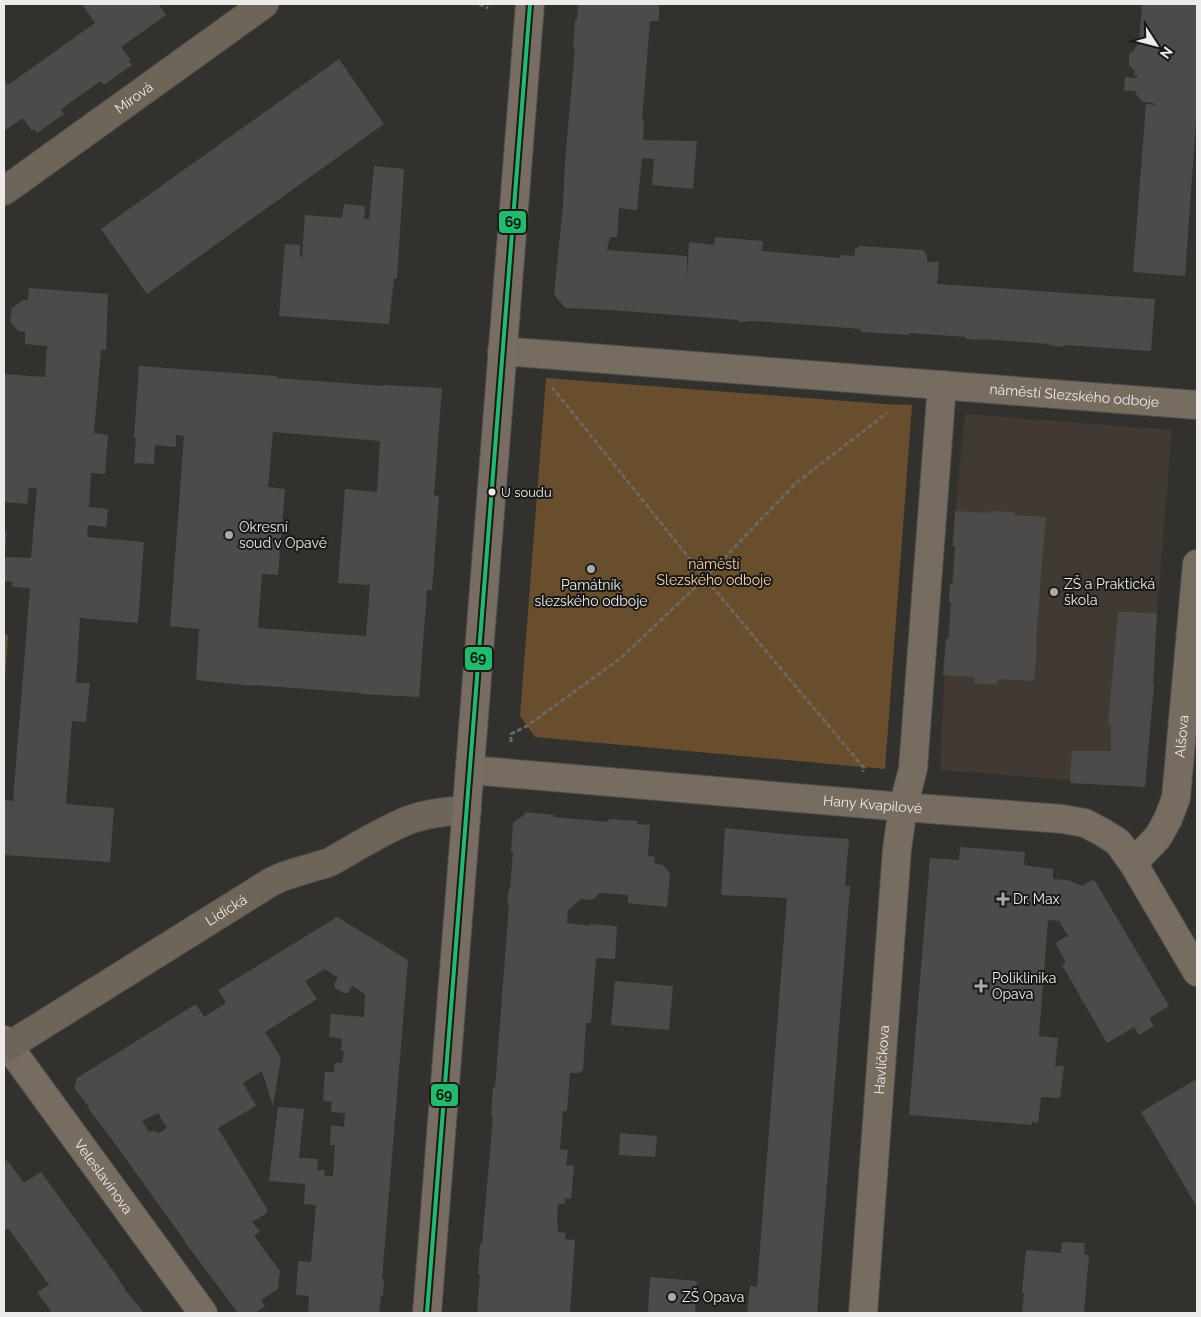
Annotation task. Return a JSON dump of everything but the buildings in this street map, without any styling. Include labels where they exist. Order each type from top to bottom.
[{"type":"main road","points":[[427,1313],[530,4]]},
{"type":"street","name":"Mírová","points":[[4,190],[264,4]]},
{"type":"street","name":"náměstí Slezského odboje","points":[[502,351],[1197,405]]},
{"type":"street","name":"Havlíčkova","points":[[863,1313],[897,848],[903,807],[913,770],[932,384]]},
{"type":"street","name":"Alšova","points":[[1133,863],[1158,836],[1168,820],[1176,798],[1197,564]]},
{"type":"street","name":"Hany Kvapilové","points":[[470,770],[1064,819],[1085,823],[1118,842],[1133,863],[1197,972]]},
{"type":"street","name":"Lidická","points":[[5,1045],[284,875],[330,862],[409,820],[427,814],[467,810]]},
{"type":"street","name":"Veleslavínova","points":[[5,1045],[203,1313]]},
{"type":"path","points":[[479,4],[488,8]]},
{"type":"path","points":[[541,354],[546,378],[705,578],[864,768],[858,802]]},
{"type":"path","points":[[512,773],[511,734],[528,726],[622,657],[705,578],[796,484],[898,404],[932,384]]},
{"type":"shaded area","name":"ZŠ a Praktická škola","points":[[965,414],[1172,430],[1145,786],[940,770],[946,637],[948,637],[951,601],[949,601],[950,582],[952,582],[955,546],[952,546]]},
{"type":"green space","name":"náměstí Slezského odboje","points":[[546,378],[912,405],[885,769],[535,737],[520,716]]},
{"type":"green space","points":[[4,635],[8,635],[4,692]]},
{"type":"transit line","name":"69","points":[[427,1313],[530,4]]},
{"type":"place","name":"U soudu","points":[[492,492]]},
{"type":"place","name":"Okresní soud v Opavě","points":[[229,535]]},
{"type":"place","name":"Památník slezského odboje","points":[[591,569]]},
{"type":"place","name":"ZŠ a Praktická škola","points":[[1054,592]]},
{"type":"place","name":"Dr. Max","points":[[1003,899]]},
{"type":"place","name":"Poliklinika Opava","points":[[981,986]]},
{"type":"place","name":"ZŠ Opava","points":[[672,1297]]}]
